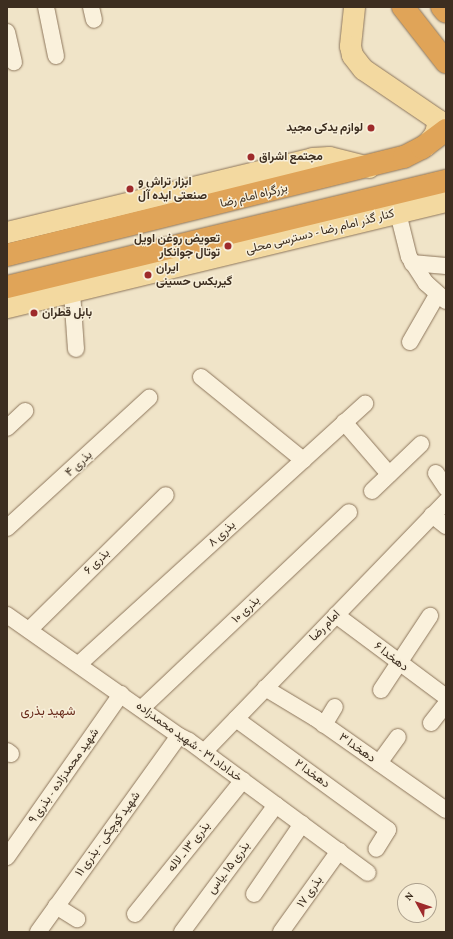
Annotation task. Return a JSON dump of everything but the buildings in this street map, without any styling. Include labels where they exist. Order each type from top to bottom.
[{"type":"highway","points":[[403,7],[446,62]]},
{"type":"highway","points":[[442,7],[446,12]]},
{"type":"highway","name":"بزرگراه امام رضا","points":[[7,255],[404,157],[436,146],[446,130]]},
{"type":"highway","points":[[7,287],[446,181]]},
{"type":"main road","points":[[354,7],[350,46],[352,55],[363,69],[438,120],[436,146]]},
{"type":"main road","points":[[7,232],[321,157],[369,166]]},
{"type":"main road","name":"کنار گذر امام رضا - دسترسی محلی","points":[[7,307],[446,202]]},
{"type":"main road","points":[[53,244],[119,205]]},
{"type":"main road","points":[[206,260],[246,229]]},
{"type":"street","points":[[46,7],[56,56]]},
{"type":"street","points":[[7,32],[14,62]]},
{"type":"street","points":[[398,213],[412,263],[442,298],[410,342]]},
{"type":"street","points":[[412,263],[446,266]]},
{"type":"street","points":[[72,292],[76,349]]},
{"type":"street","points":[[201,377],[303,460]]},
{"type":"street","name":"بذری ۴","points":[[7,528],[149,398]]},
{"type":"street","name":"بذری ۸","points":[[79,664],[365,404]]},
{"type":"street","points":[[7,428],[25,411]]},
{"type":"street","points":[[344,422],[389,474]]},
{"type":"street","points":[[372,490],[421,444]]},
{"type":"street","points":[[436,473],[446,488]]},
{"type":"street","name":"بذری ۶","points":[[29,630],[166,495]]},
{"type":"street","name":"امام رضا","points":[[204,752],[446,501]]},
{"type":"street","name":"بذری ۱۰","points":[[142,708],[349,512]]},
{"type":"street","points":[[432,515],[446,526]]},
{"type":"street","name":"خداداد ۳۱ - شهید محمدزاده","points":[[7,615],[204,752],[368,873]]},
{"type":"street","name":"دهخدا ۶","points":[[336,615],[446,697]]},
{"type":"street","points":[[381,690],[430,616]]},
{"type":"street","name":"دهخدا ۳","points":[[266,688],[324,725],[444,806]]},
{"type":"street","name":"شهید محمدزاده - بذری ۹","points":[[7,857],[122,694]]},
{"type":"street","points":[[431,723],[446,704]]},
{"type":"street","points":[[324,725],[335,707]]},
{"type":"street","name":"دهخدا ۲","points":[[236,719],[388,830],[376,849]]},
{"type":"street","name":"شهید کوچکی - بذری ۱۱","points":[[38,932],[179,736]]},
{"type":"street","points":[[379,763],[398,737]]},
{"type":"street","name":"بذری ۱۳ ـ لاله","points":[[135,914],[242,780]]},
{"type":"street","name":"بذری ۱۵ ـ‌یاس","points":[[182,932],[276,805]]},
{"type":"street","points":[[254,894],[302,824]]},
{"type":"street","name":"بذری ۱۷","points":[[281,932],[339,851]]},
{"type":"street","points":[[56,906],[77,919]]},
{"type":"place","name":"لوازم یدکی مجید","points":[[371,128]]},
{"type":"place","name":"مجتمع اشراق","points":[[251,157]]},
{"type":"place","name":"ابزار تراش و صنعتی ایده آل","points":[[130,189]]},
{"type":"place","name":"تعویض روغن اویل توتال جوانکار","points":[[228,246]]},
{"type":"place","name":"ایران گیربکس حسینی","points":[[148,275]]},
{"type":"place","name":"بابل قطران","points":[[34,313]]},
{"type":"district","name":"شهید بذری","points":[[48,711]]}]
